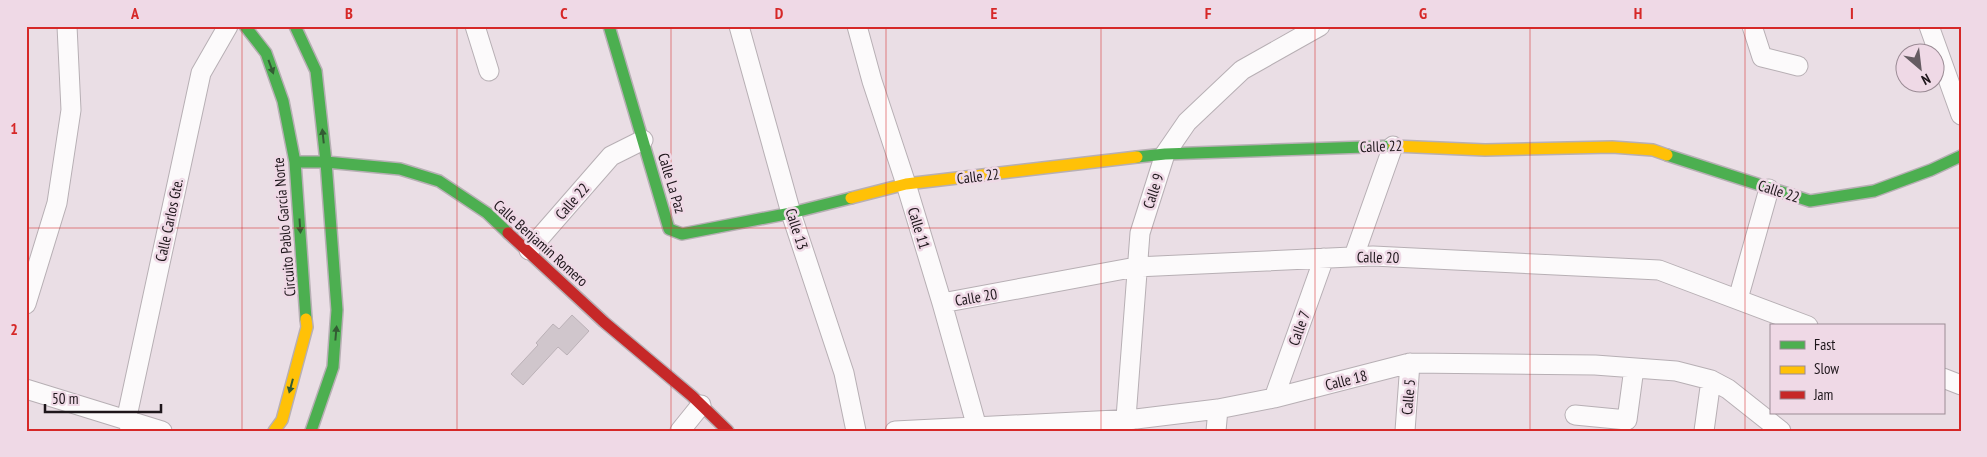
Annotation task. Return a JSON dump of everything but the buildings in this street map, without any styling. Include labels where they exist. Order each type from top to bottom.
[{"type":"street","points":[[26,304],[57,203],[71,110],[68,26]]},
{"type":"street","name":"Calle Carlos Gte.","points":[[126,421],[201,73],[228,26]]},
{"type":"street","name":"Circuito Pablo García Norte","points":[[245,26],[266,53],[283,101],[296,162],[307,326],[282,420],[274,431]]},
{"type":"street","points":[[295,26],[316,71],[326,162],[337,310],[333,367],[311,431]]},
{"type":"street","points":[[475,26],[489,71]]},
{"type":"street","name":"Calle La Paz","points":[[610,26],[670,229],[682,234],[791,212]]},
{"type":"street","name":"Calle 13","points":[[739,26],[791,212],[844,372],[856,431]]},
{"type":"street","name":"Calle 11","points":[[857,26],[872,81],[942,303],[978,428]]},
{"type":"street","name":"Calle 9","points":[[1125,425],[1140,233],[1165,154],[1187,122],[1242,70],[1320,26]]},
{"type":"street","points":[[1752,26],[1762,57],[1798,66]]},
{"type":"street","points":[[1929,26],[1961,115]]},
{"type":"street","name":"Calle 22","points":[[529,250],[611,156],[643,140]]},
{"type":"street","name":"Calle 22","points":[[791,212],[906,184],[1165,154],[1410,145],[1484,150],[1612,147],[1653,150],[1810,201],[1874,191],[1931,170],[1961,156]]},
{"type":"street","points":[[1354,256],[1393,146]]},
{"type":"street","name":"Calle Benjamín Romero","points":[[296,162],[326,162],[400,169],[439,181],[487,213],[529,250],[604,322],[701,405],[728,431]]},
{"type":"street","points":[[1738,299],[1769,189]]},
{"type":"street","name":"Calle 20","points":[[942,303],[1136,267],[1373,256],[1659,270],[1803,324]]},
{"type":"street","name":"Calle 7","points":[[1274,398],[1324,258]]},
{"type":"street","name":"Calle 18","points":[[895,431],[1125,425],[1218,410],[1274,398],[1410,363],[1595,365],[1676,371],[1711,380],[1728,389],[1781,431]]},
{"type":"street","name":"Calle 5","points":[[1405,431],[1410,363]]},
{"type":"street","points":[[1575,415],[1627,420],[1634,368]]},
{"type":"street","points":[[1944,378],[1961,385]]},
{"type":"street","points":[[1704,431],[1711,380]]},
{"type":"street","points":[[26,389],[162,431]]},
{"type":"street","points":[[680,431],[701,405]]},
{"type":"street","points":[[1216,431],[1218,410]]},
{"type":"traffic: fast","points":[[245,26],[266,53],[283,101],[295,162],[306,319]]},
{"type":"traffic: fast","points":[[295,26],[316,71],[326,162],[337,310],[333,367],[311,431]]},
{"type":"traffic: fast","points":[[609,26],[669,229],[682,234],[791,213],[851,198]]},
{"type":"traffic: fast","points":[[1137,157],[1165,154],[1394,146]]},
{"type":"traffic: fast","points":[[1667,155],[1810,201],[1874,191],[1931,170],[1961,156]]},
{"type":"traffic: fast","points":[[295,162],[326,162],[400,169],[439,181],[487,213],[508,233]]},
{"type":"traffic: slow","points":[[1394,146],[1485,150],[1612,147],[1653,150],[1667,155]]},
{"type":"traffic: slow","points":[[851,198],[906,184],[1137,157]]},
{"type":"traffic: slow","points":[[274,431],[282,420],[307,327],[306,319]]},
{"type":"traffic: jam","points":[[508,233],[604,322],[692,396],[728,431]]}]
